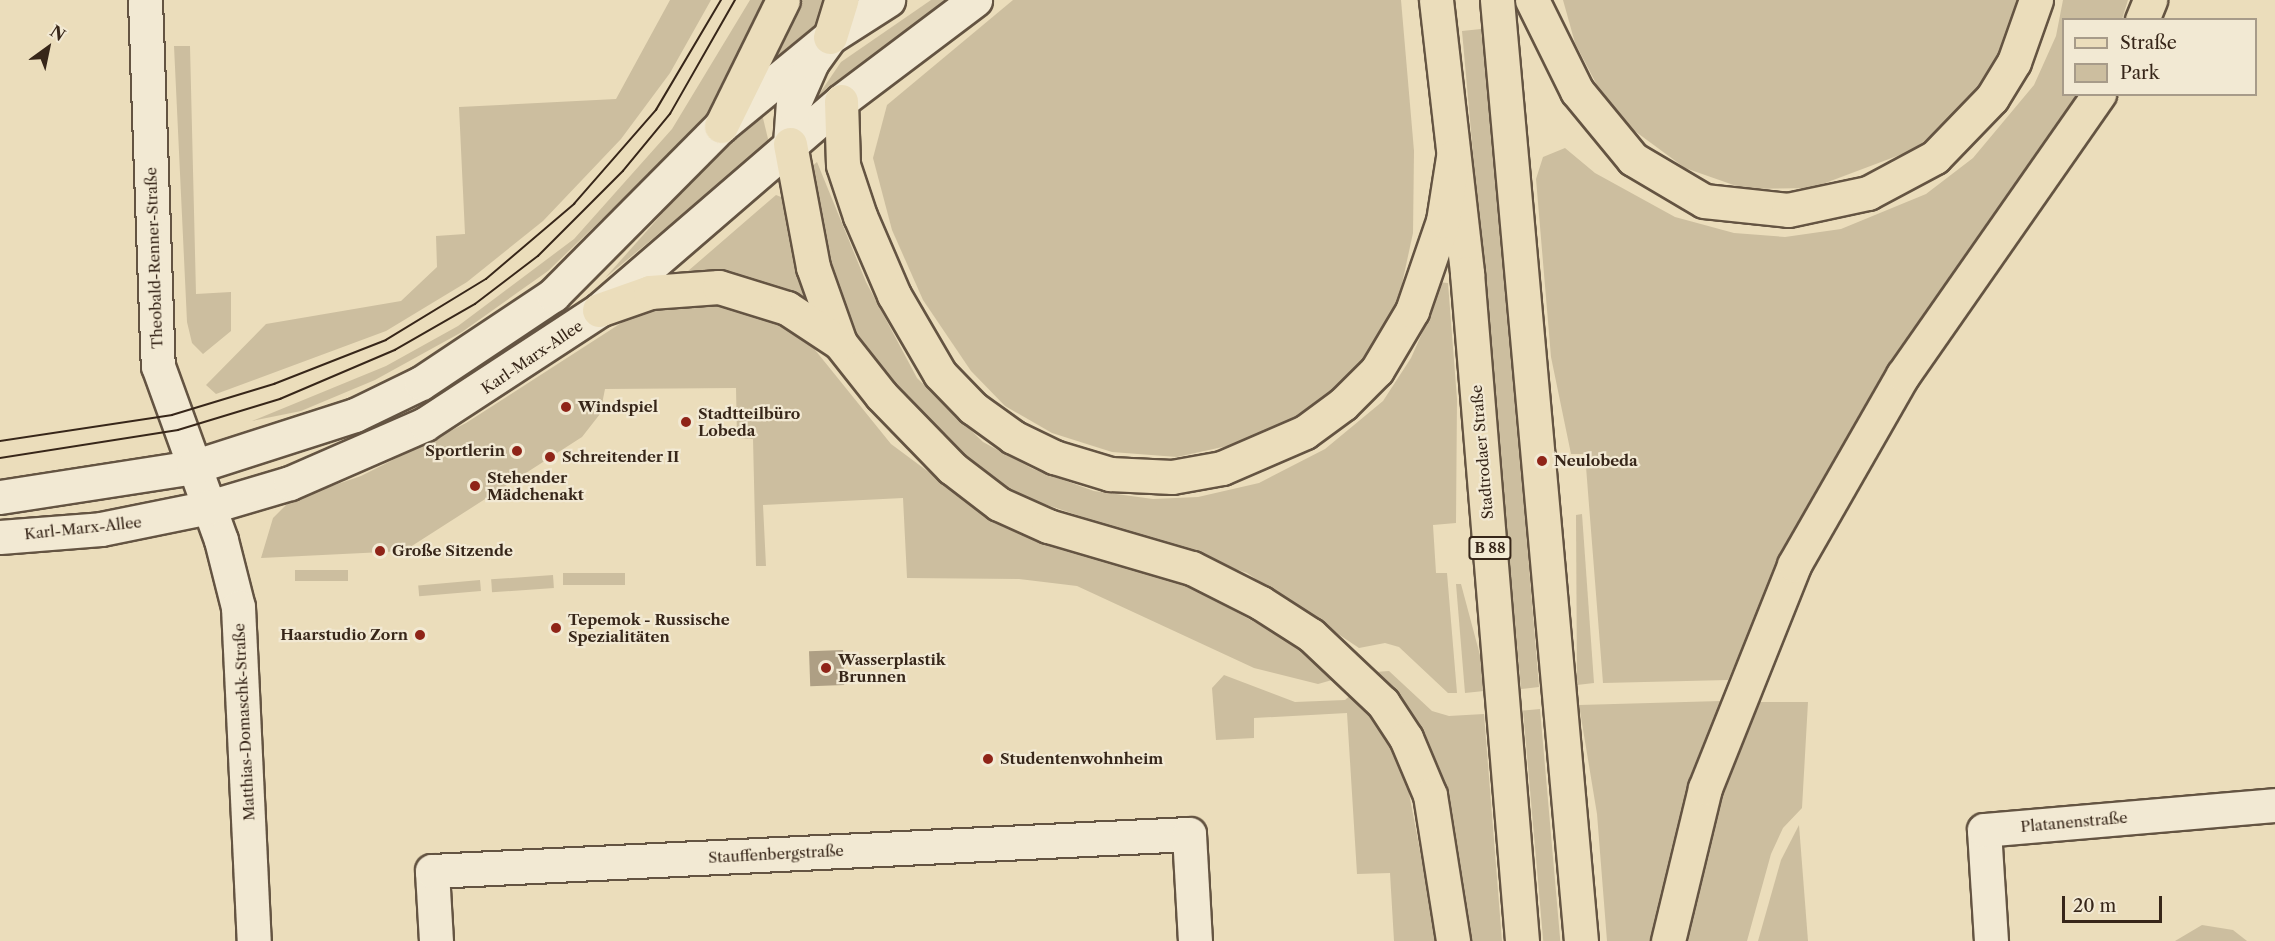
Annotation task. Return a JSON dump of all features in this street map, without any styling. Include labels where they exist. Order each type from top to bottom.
[{"type":"main road","points":[[721,126],[783,0]]},
{"type":"main road","points":[[830,37],[841,0]]},
{"type":"main road","name":"Stadtrodaer Straße","points":[[1436,0],[1453,156],[1522,941]]},
{"type":"main road","points":[[1497,0],[1581,941]]},
{"type":"main road","points":[[1532,0],[1577,91],[1633,159],[1704,201],[1788,210],[1868,193],[1935,157],[1992,98],[2014,62],[2036,0]]},
{"type":"main road","points":[[2143,18],[2150,0]]},
{"type":"main road","points":[[1668,941],[1705,788],[1794,565],[1897,384],[2098,96]]},
{"type":"main road","points":[[841,102],[843,165],[860,216],[894,295],[940,374],[973,408],[1013,437],[1054,458],[1110,474],[1173,477],[1222,468],[1305,432],[1343,404],[1377,370],[1412,311],[1443,221],[1453,156]]},
{"type":"main road","points":[[790,144],[813,267],[840,343]]},
{"type":"main road","points":[[599,310],[650,292],[719,287],[787,308],[840,343],[897,411],[999,504],[1048,526],[1192,568],[1311,635],[1356,673],[1406,738],[1430,795],[1453,941]]},
{"type":"street","name":"Theobald-Renner-Straße","points":[[145,0],[158,366],[209,507]]},
{"type":"street","points":[[0,497],[193,467],[355,415],[474,352],[554,295],[721,126],[830,37],[888,0]]},
{"type":"street","name":"Karl-Marx-Allee","points":[[0,537],[101,529],[209,507],[290,483],[425,424],[599,310],[790,144],[841,102],[975,0]]},
{"type":"street","points":[[790,144],[799,88],[830,37]]},
{"type":"street","name":"Matthias-Domaschk-Straße","points":[[209,507],[238,607],[254,941]]},
{"type":"street","name":"Platanenstraße","points":[[1991,941],[1984,830],[2275,805]]},
{"type":"street","name":"Stauffenbergstraße","points":[[436,941],[432,871],[1189,834],[1195,941]]},
{"type":"green space","points":[[670,0],[711,0],[670,73],[621,139],[543,221],[467,282],[386,331],[216,394],[206,385],[266,324],[401,301],[437,267],[436,236],[465,234],[459,107],[616,99]]},
{"type":"green space","points":[[750,0],[768,0],[717,108],[548,271],[462,332],[375,380],[301,411],[252,421],[386,366],[458,326],[574,239],[672,129]]},
{"type":"green space","points":[[795,0],[823,0],[814,34],[766,71]]},
{"type":"green space","points":[[931,0],[948,0],[809,109],[841,62]]},
{"type":"green space","points":[[1013,0],[1401,0],[1414,151],[1413,233],[1400,293],[1377,345],[1340,385],[1284,424],[1250,441],[1177,457],[1112,452],[1052,433],[1005,406],[971,371],[923,300],[892,230],[873,158],[887,105]]},
{"type":"green space","points":[[1563,0],[2025,0],[1998,67],[1957,115],[1913,150],[1812,188],[1745,189],[1685,168],[1632,129],[1600,91],[1575,43]]},
{"type":"green space","points":[[2063,0],[2128,0],[2122,18],[2062,18],[2062,96],[2081,96],[1788,543],[1728,680],[1603,683],[1585,454],[1571,454],[1551,357],[1536,179],[1543,157],[1565,148],[1595,173],[1675,217],[1734,233],[1785,237],[1841,229],[1926,194],[1973,158],[2034,85],[2056,36]]},
{"type":"green space","points":[[1481,29],[1496,167],[1539,687],[1521,689],[1462,31]]},
{"type":"green space","points":[[174,46],[190,46],[196,294],[231,292],[231,331],[203,354],[192,343],[187,322]]},
{"type":"green space","points":[[762,114],[769,143],[605,278],[748,120]]},
{"type":"green space","points":[[817,162],[866,282],[917,378],[983,442],[1033,469],[1094,491],[1153,499],[1198,497],[1259,483],[1325,449],[1383,401],[1411,358],[1435,304],[1437,282],[1448,283],[1457,399],[1456,523],[1433,525],[1436,573],[1447,573],[1457,693],[1448,693],[1399,647],[1385,643],[1359,648],[1247,573],[1021,496],[972,465],[866,350],[840,308],[827,271],[810,168]]},
{"type":"green space","points":[[776,195],[781,197],[809,308],[768,284],[688,271]]},
{"type":"green space","points":[[720,304],[762,315],[803,335],[891,444],[1003,527],[1188,586],[1308,651],[1339,678],[1318,684],[1254,668],[1077,586],[1019,579],[907,578],[903,498],[763,505],[766,566],[756,566],[753,439],[737,438],[736,388],[605,389],[600,414],[582,437],[404,551],[261,558],[273,518],[291,500],[361,476],[466,423],[632,316],[669,307]]},
{"type":"green space","points":[[1582,514],[1594,683],[1577,685],[1576,515]]},
{"type":"green space","points":[[295,570],[348,570],[348,581],[295,581]]},
{"type":"green space","points":[[563,573],[625,573],[625,585],[563,585]]},
{"type":"green space","points":[[553,575],[554,588],[492,592],[491,579]]},
{"type":"green space","points":[[480,580],[481,591],[419,596],[418,585]]},
{"type":"green space","points":[[1456,584],[1461,584],[1481,659],[1484,691],[1465,693]]},
{"type":"green space","points":[[1389,671],[1432,711],[1449,716],[1484,714],[1502,941],[1469,941],[1442,787],[1426,743],[1375,672]]},
{"type":"green space","points":[[1224,675],[1295,702],[1345,700],[1353,693],[1382,728],[1406,777],[1437,941],[1394,941],[1390,873],[1357,874],[1347,713],[1254,718],[1254,738],[1216,740],[1212,688]]},
{"type":"green space","points":[[1721,701],[1670,864],[1652,941],[1607,941],[1597,814],[1579,705]]},
{"type":"green space","points":[[1751,702],[1808,702],[1802,808],[1783,828],[1771,854],[1747,941],[1680,941],[1715,803]]},
{"type":"green space","points":[[1540,709],[1560,941],[1543,941],[1523,710]]},
{"type":"green space","points":[[1799,825],[1808,941],[1758,941],[1781,860]]},
{"type":"green space","points":[[2202,925],[2233,930],[2247,941],[2175,941]]},
{"type":"shaded area","points":[[843,650],[844,685],[810,686],[809,651]]},
{"type":"tram line","points":[[0,441],[172,415],[274,384],[386,340],[486,279],[574,204],[656,110],[721,0]]},
{"type":"tram line","points":[[0,458],[178,430],[280,399],[395,350],[475,304],[538,256],[623,171],[670,114],[735,0]]},
{"type":"place","name":"Windspiel","points":[[566,407]]},
{"type":"place","name":"Stadtteilbüro Lobeda","points":[[686,422]]},
{"type":"place","name":"Sportlerin","points":[[517,451]]},
{"type":"place","name":"Schreitender II","points":[[550,457]]},
{"type":"place","name":"Neulobeda","points":[[1542,461]]},
{"type":"place","name":"Stehender Mädchenakt","points":[[475,486]]},
{"type":"place","name":"Große Sitzende","points":[[380,551]]},
{"type":"place","name":"Tepemok - Russische Spezialitäten","points":[[556,628]]},
{"type":"place","name":"Haarstudio Zorn","points":[[420,635]]},
{"type":"place","name":"Wasserplastik Brunnen","points":[[826,668]]},
{"type":"place","name":"Studentenwohnheim","points":[[988,759]]}]
